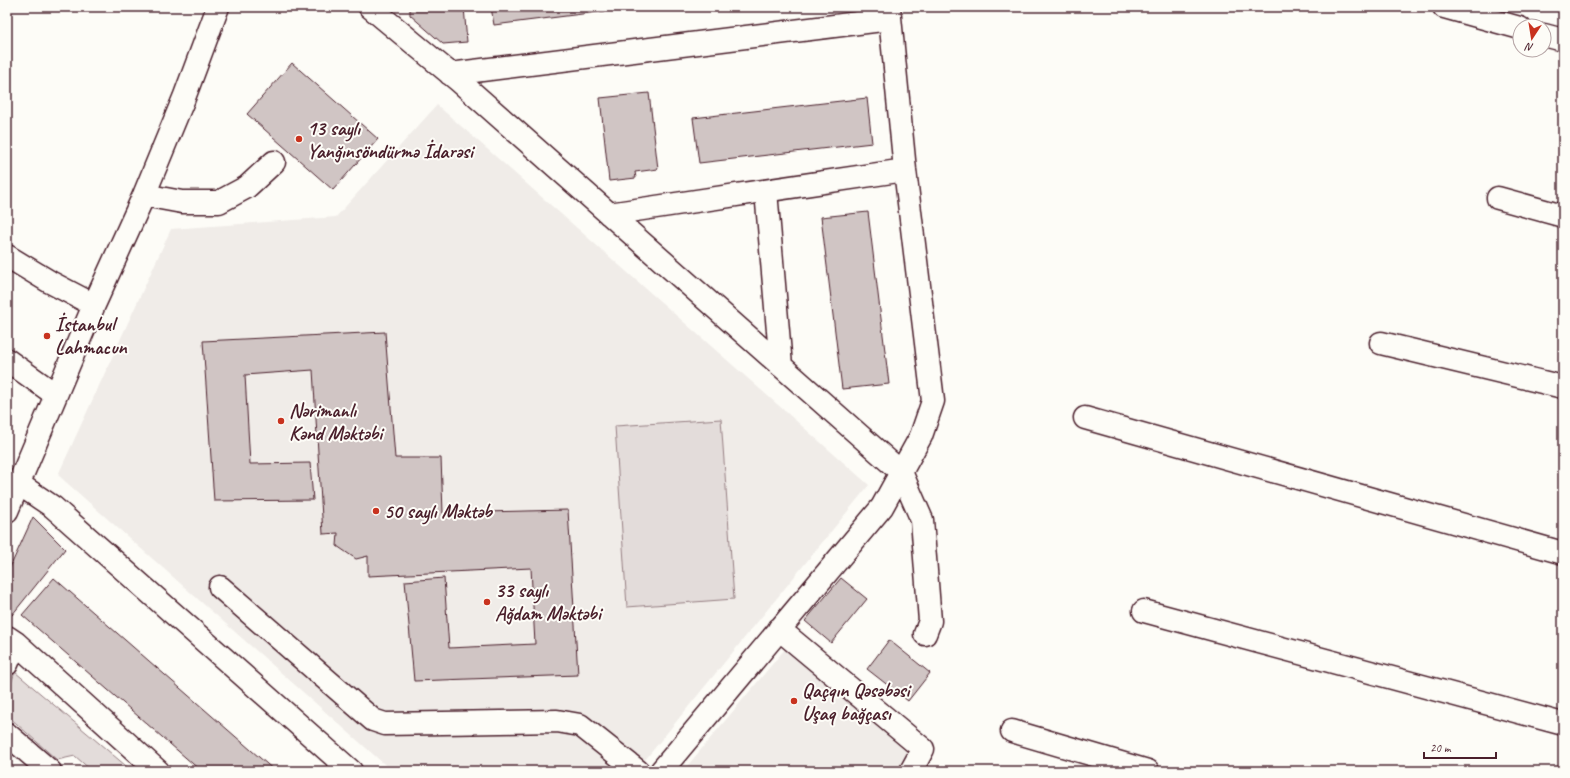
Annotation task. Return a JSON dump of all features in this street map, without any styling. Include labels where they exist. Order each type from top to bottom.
[{"type":"street","points":[[7,511],[94,305],[144,195],[184,98],[218,7]]},
{"type":"street","points":[[370,7],[450,74],[901,472],[922,520],[930,621],[925,634]]},
{"type":"street","points":[[1444,7],[1512,26]]},
{"type":"street","points":[[450,74],[890,13],[905,170],[933,401],[921,436],[882,507],[661,771]]},
{"type":"street","points":[[1552,37],[1563,40]]},
{"type":"street","points":[[144,195],[182,202],[219,202],[246,187],[274,162]]},
{"type":"street","points":[[609,214],[905,170]]},
{"type":"street","points":[[766,191],[781,366]]},
{"type":"street","points":[[1498,198],[1563,216]]},
{"type":"street","points":[[7,256],[50,282],[94,305]]},
{"type":"street","points":[[1381,343],[1563,387]]},
{"type":"street","points":[[7,360],[56,395]]},
{"type":"street","points":[[1085,418],[1563,553]]},
{"type":"street","points":[[19,484],[53,507],[351,771]]},
{"type":"street","points":[[220,587],[373,720],[385,724],[557,721],[580,725],[638,771]]},
{"type":"street","points":[[1144,611],[1563,724]]},
{"type":"street","points":[[779,629],[923,750],[911,771]]},
{"type":"street","points":[[7,664],[11,640]]},
{"type":"street","points":[[11,640],[158,771]]},
{"type":"street","points":[[1012,731],[1148,771]]},
{"type":"street","points":[[7,734],[50,771]]},
{"type":"shaded area","points":[[437,105],[869,485],[636,771],[392,771],[58,475],[171,229],[336,217]]},
{"type":"shaded area","points":[[721,419],[734,599],[627,607],[615,426]]},
{"type":"shaded area","name":"Qaçqın Qəsəbəsi Uşaq bağçası","points":[[785,649],[908,752],[898,771],[683,771]]},
{"type":"shaded area","points":[[15,672],[132,771],[92,771],[75,756],[57,760],[7,715],[7,695]]},
{"type":"building","points":[[410,7],[464,7],[467,42],[443,44],[410,15]]},
{"type":"building","points":[[491,7],[638,7],[494,25]]},
{"type":"building","points":[[292,63],[378,139],[333,190],[247,114]]},
{"type":"building","points":[[649,93],[658,169],[635,172],[636,178],[609,181],[600,98]]},
{"type":"building","points":[[867,98],[872,143],[699,163],[693,118]]},
{"type":"building","points":[[868,212],[889,384],[842,389],[821,217]]},
{"type":"building","points":[[385,332],[395,458],[441,458],[443,513],[568,510],[578,675],[414,681],[405,581],[444,578],[449,648],[535,644],[531,568],[368,576],[368,556],[356,559],[337,546],[338,533],[323,534],[313,370],[245,375],[250,464],[310,463],[313,500],[214,501],[203,341]]},
{"type":"building","points":[[33,517],[65,549],[12,615],[7,612],[7,574]]},
{"type":"building","points":[[54,578],[275,771],[201,771],[22,615]]},
{"type":"building","points":[[841,578],[867,599],[831,643],[805,621]]},
{"type":"building","points":[[889,640],[930,673],[908,701],[867,669]]},
{"type":"place","name":"13 saylı Yanğınsöndürmə İdarəsi","points":[[299,139]]},
{"type":"place","name":"İstanbul Lahmacun","points":[[47,336]]},
{"type":"place","name":"Nərimanlı Kənd Məktəbi","points":[[281,421]]},
{"type":"place","name":"50 saylı Məktəb","points":[[376,511]]},
{"type":"place","name":"33 saylı Ağdam Məktəbi","points":[[487,602]]},
{"type":"place","name":"Qaçqın Qəsəbəsi Uşaq bağçası","points":[[794,701]]}]
